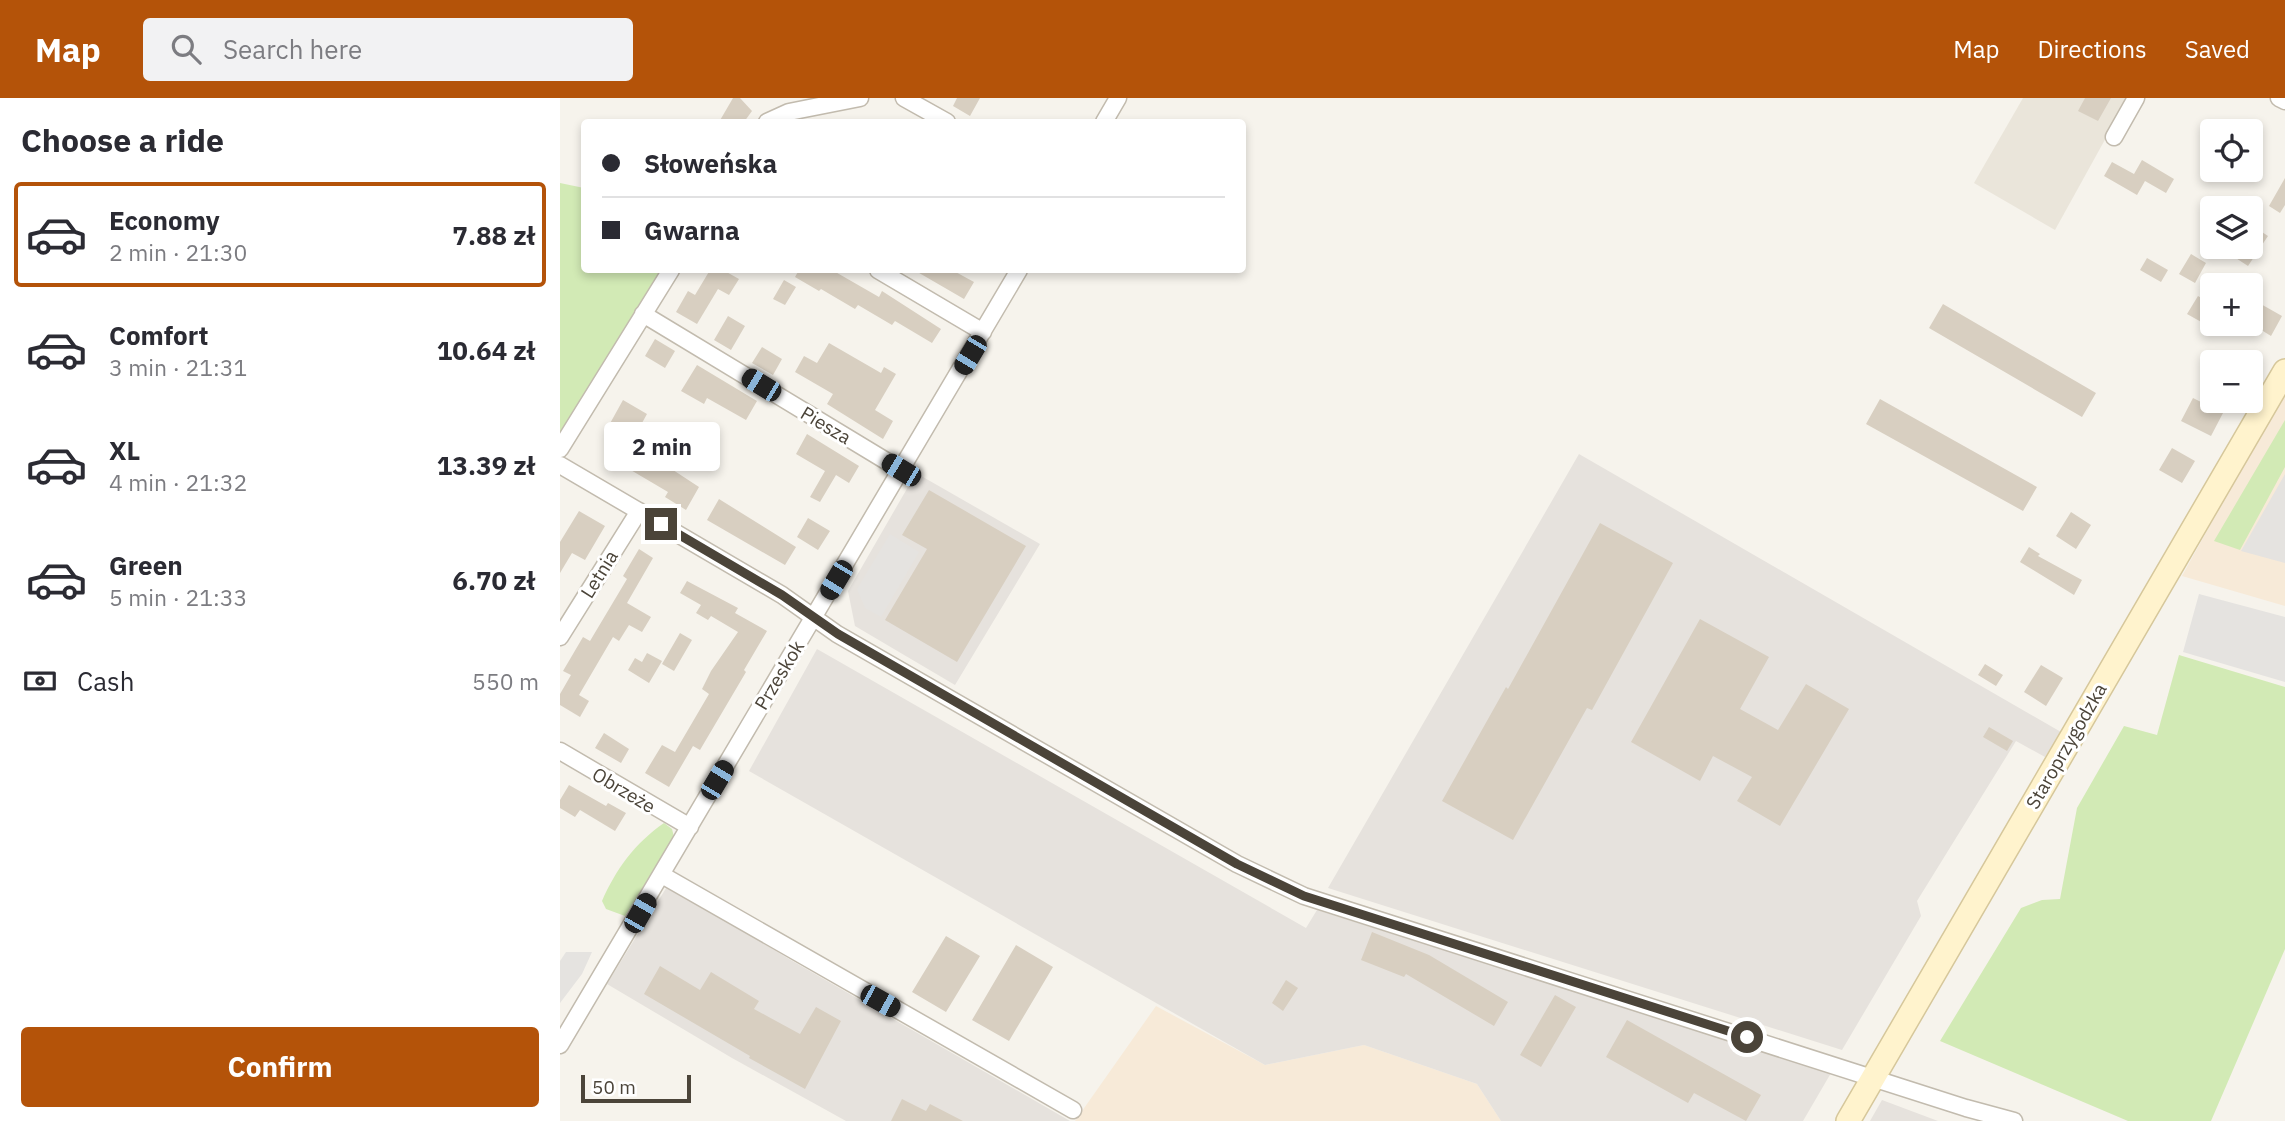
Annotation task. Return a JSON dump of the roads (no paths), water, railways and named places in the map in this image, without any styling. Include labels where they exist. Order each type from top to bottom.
[{"type":"street","points":[[774,119],[789,112],[860,98]]},
{"type":"street","points":[[904,98],[942,119]]},
{"type":"street","points":[[1106,119],[1118,98]]},
{"type":"street","points":[[2114,137],[2136,98]]},
{"type":"street","points":[[2279,98],[2285,102]]},
{"type":"street","points":[[560,449],[669,273]]},
{"type":"street","points":[[883,273],[983,332]]},
{"type":"street","name":"Przeskok","points":[[560,1045],[1017,273]]},
{"type":"street","name":"Piesza","points":[[643,314],[901,470]]},
{"type":"street","name":"Staroprzygodzka","points":[[1848,1121],[2285,371]]},
{"type":"street","points":[[560,466],[782,595],[838,634],[1237,864],[1304,896],[1966,1108],[2014,1121]]},
{"type":"street","name":"Letnia","points":[[560,637],[639,512]]},
{"type":"street","name":"Obrzeże","points":[[560,751],[690,827]]},
{"type":"street","points":[[662,875],[1073,1110]]}]
